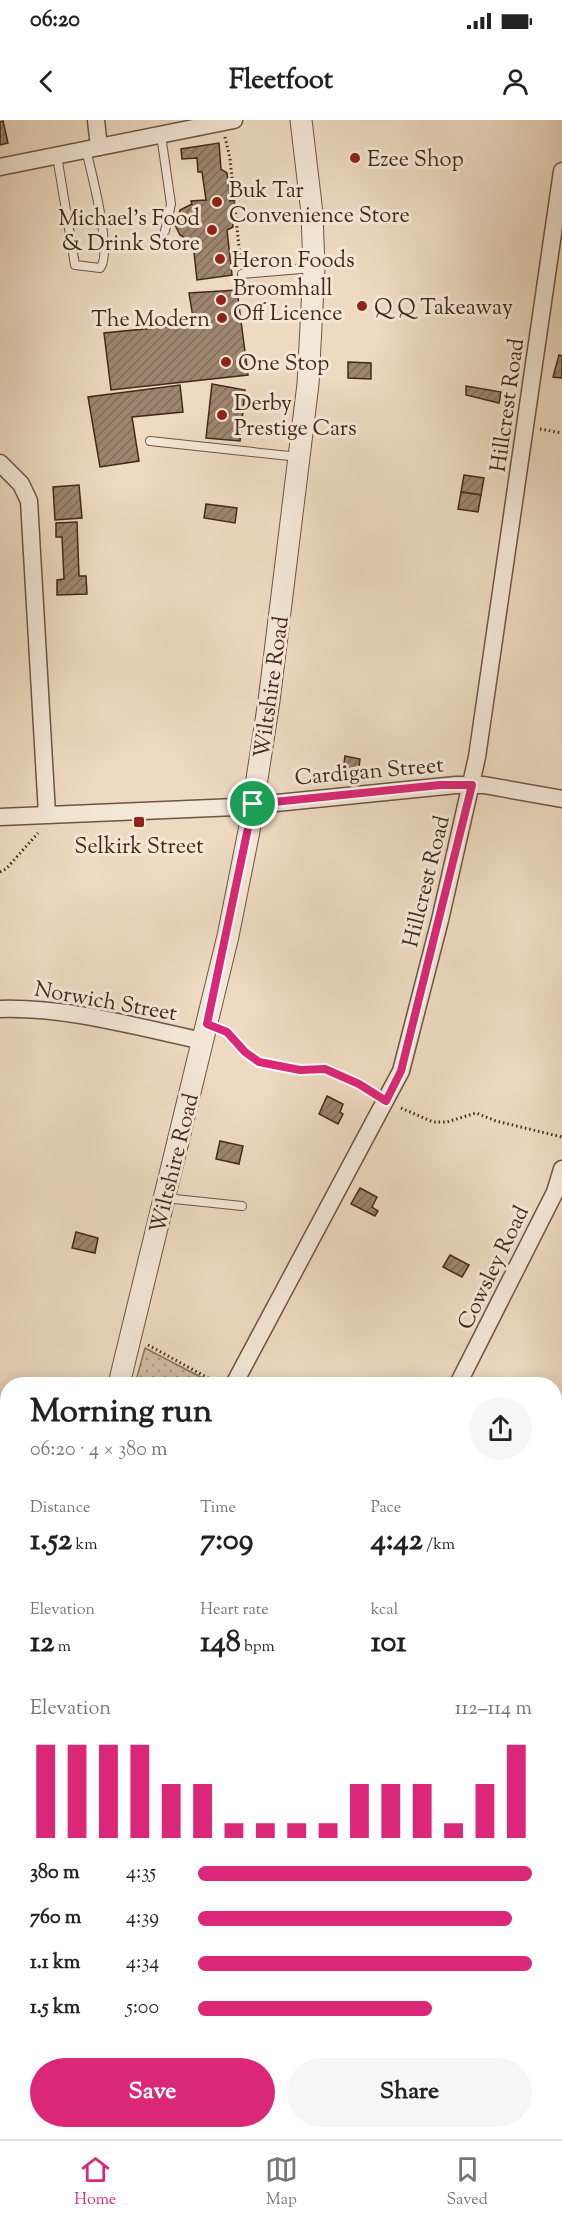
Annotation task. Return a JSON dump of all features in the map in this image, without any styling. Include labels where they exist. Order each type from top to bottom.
[{"type":"street","points":[[93,148],[96,120]]},
{"type":"street","name":"Wiltshire Road","points":[[121,1377],[205,1033],[253,804],[308,384],[314,268],[312,213],[302,120]]},
{"type":"street","points":[[0,167],[228,121]]},
{"type":"street","name":"Hillcrest Road","points":[[238,1377],[401,1071],[472,785],[562,171]]},
{"type":"street","points":[[0,463],[21,484],[29,501],[51,814]]},
{"type":"street","name":"Cardigan Street","points":[[0,817],[253,804],[440,785],[472,785],[562,799]]},
{"type":"street","name":"Norwich Street","points":[[0,1009],[40,1010],[205,1033]]},
{"type":"street","name":"Cowsley Road","points":[[462,1377],[555,1192],[562,1169]]},
{"type":"lane","points":[[161,135],[171,204],[165,231]]},
{"type":"lane","points":[[57,156],[75,265],[100,268],[105,261],[93,148]]},
{"type":"lane","points":[[242,274],[314,268]]},
{"type":"lane","points":[[150,441],[300,458]]},
{"type":"lane","points":[[165,1198],[242,1206]]},
{"type":"path","points":[[228,121],[240,257]]},
{"type":"path","points":[[237,219],[312,213]]},
{"type":"path","points":[[526,426],[562,433]]},
{"type":"path","points":[[0,872],[6,869],[51,814]]},
{"type":"path","points":[[205,1033],[227,1032],[245,1052],[259,1062],[291,1069],[330,1071],[427,1121],[447,1122],[476,1113],[495,1121],[562,1137]]},
{"type":"path","points":[[131,1335],[207,1377]]},
{"type":"shaded area","points":[[145,1348],[201,1377],[137,1377]]},
{"type":"building","points":[[3,121],[8,143],[0,145],[0,122]]},
{"type":"building","points":[[219,143],[221,169],[227,173],[230,201],[234,200],[235,207],[231,207],[233,227],[227,230],[232,275],[197,280],[193,243],[197,241],[190,241],[180,235],[175,225],[180,210],[192,204],[191,201],[206,200],[202,172],[198,172],[197,158],[182,159],[181,149]]},
{"type":"building","points":[[237,290],[248,375],[111,390],[104,333],[194,324],[189,293]]},
{"type":"building","points":[[559,355],[562,356],[562,378],[553,377]]},
{"type":"building","points":[[348,362],[371,363],[371,379],[348,378]]},
{"type":"building","points":[[212,384],[245,390],[240,441],[206,438]]},
{"type":"building","points":[[180,385],[183,412],[132,417],[139,461],[100,467],[88,397]]},
{"type":"building","points":[[466,386],[501,392],[499,403],[466,395]]},
{"type":"building","points":[[464,475],[484,478],[481,495],[461,492]]},
{"type":"building","points":[[79,485],[82,518],[55,520],[53,487]]},
{"type":"building","points":[[461,492],[481,495],[478,512],[458,509]]},
{"type":"building","points":[[206,504],[237,508],[235,523],[204,518]]},
{"type":"building","points":[[77,522],[79,576],[86,576],[87,594],[57,595],[57,580],[64,579],[62,537],[56,537],[56,523]]},
{"type":"building","points":[[345,756],[360,759],[358,774],[343,771]]},
{"type":"building","points":[[327,1096],[343,1104],[340,1112],[343,1114],[338,1124],[319,1114]]},
{"type":"building","points":[[220,1141],[243,1146],[239,1164],[216,1159]]},
{"type":"building","points":[[360,1188],[377,1197],[372,1207],[378,1211],[375,1216],[351,1204]]},
{"type":"building","points":[[76,1232],[98,1238],[95,1253],[72,1248]]},
{"type":"building","points":[[450,1255],[469,1265],[462,1277],[443,1267]]},
{"type":"place","name":"Ezee Shop","points":[[355,158]]},
{"type":"place","name":"Buk Tar Convenience Store","points":[[217,202]]},
{"type":"place","name":"Michael's Food & Drink Store","points":[[212,230]]},
{"type":"place","name":"Heron Foods","points":[[220,259]]},
{"type":"place","name":"Broomhall Off Licence","points":[[221,300]]},
{"type":"place","name":"Q Q Takeaway","points":[[362,306]]},
{"type":"place","name":"The Modern","points":[[222,318]]},
{"type":"place","name":"One Stop","points":[[226,362]]},
{"type":"place","name":"Derby Prestige Cars","points":[[222,415]]},
{"type":"place","name":"Selkirk Street","points":[[139,822]]},
{"type":"route","points":[[440,785],[472,785],[401,1071],[386,1101],[359,1084],[325,1069],[307,1071],[259,1062],[245,1052],[227,1032],[207,1024],[228,936],[253,804],[440,785]]}]
